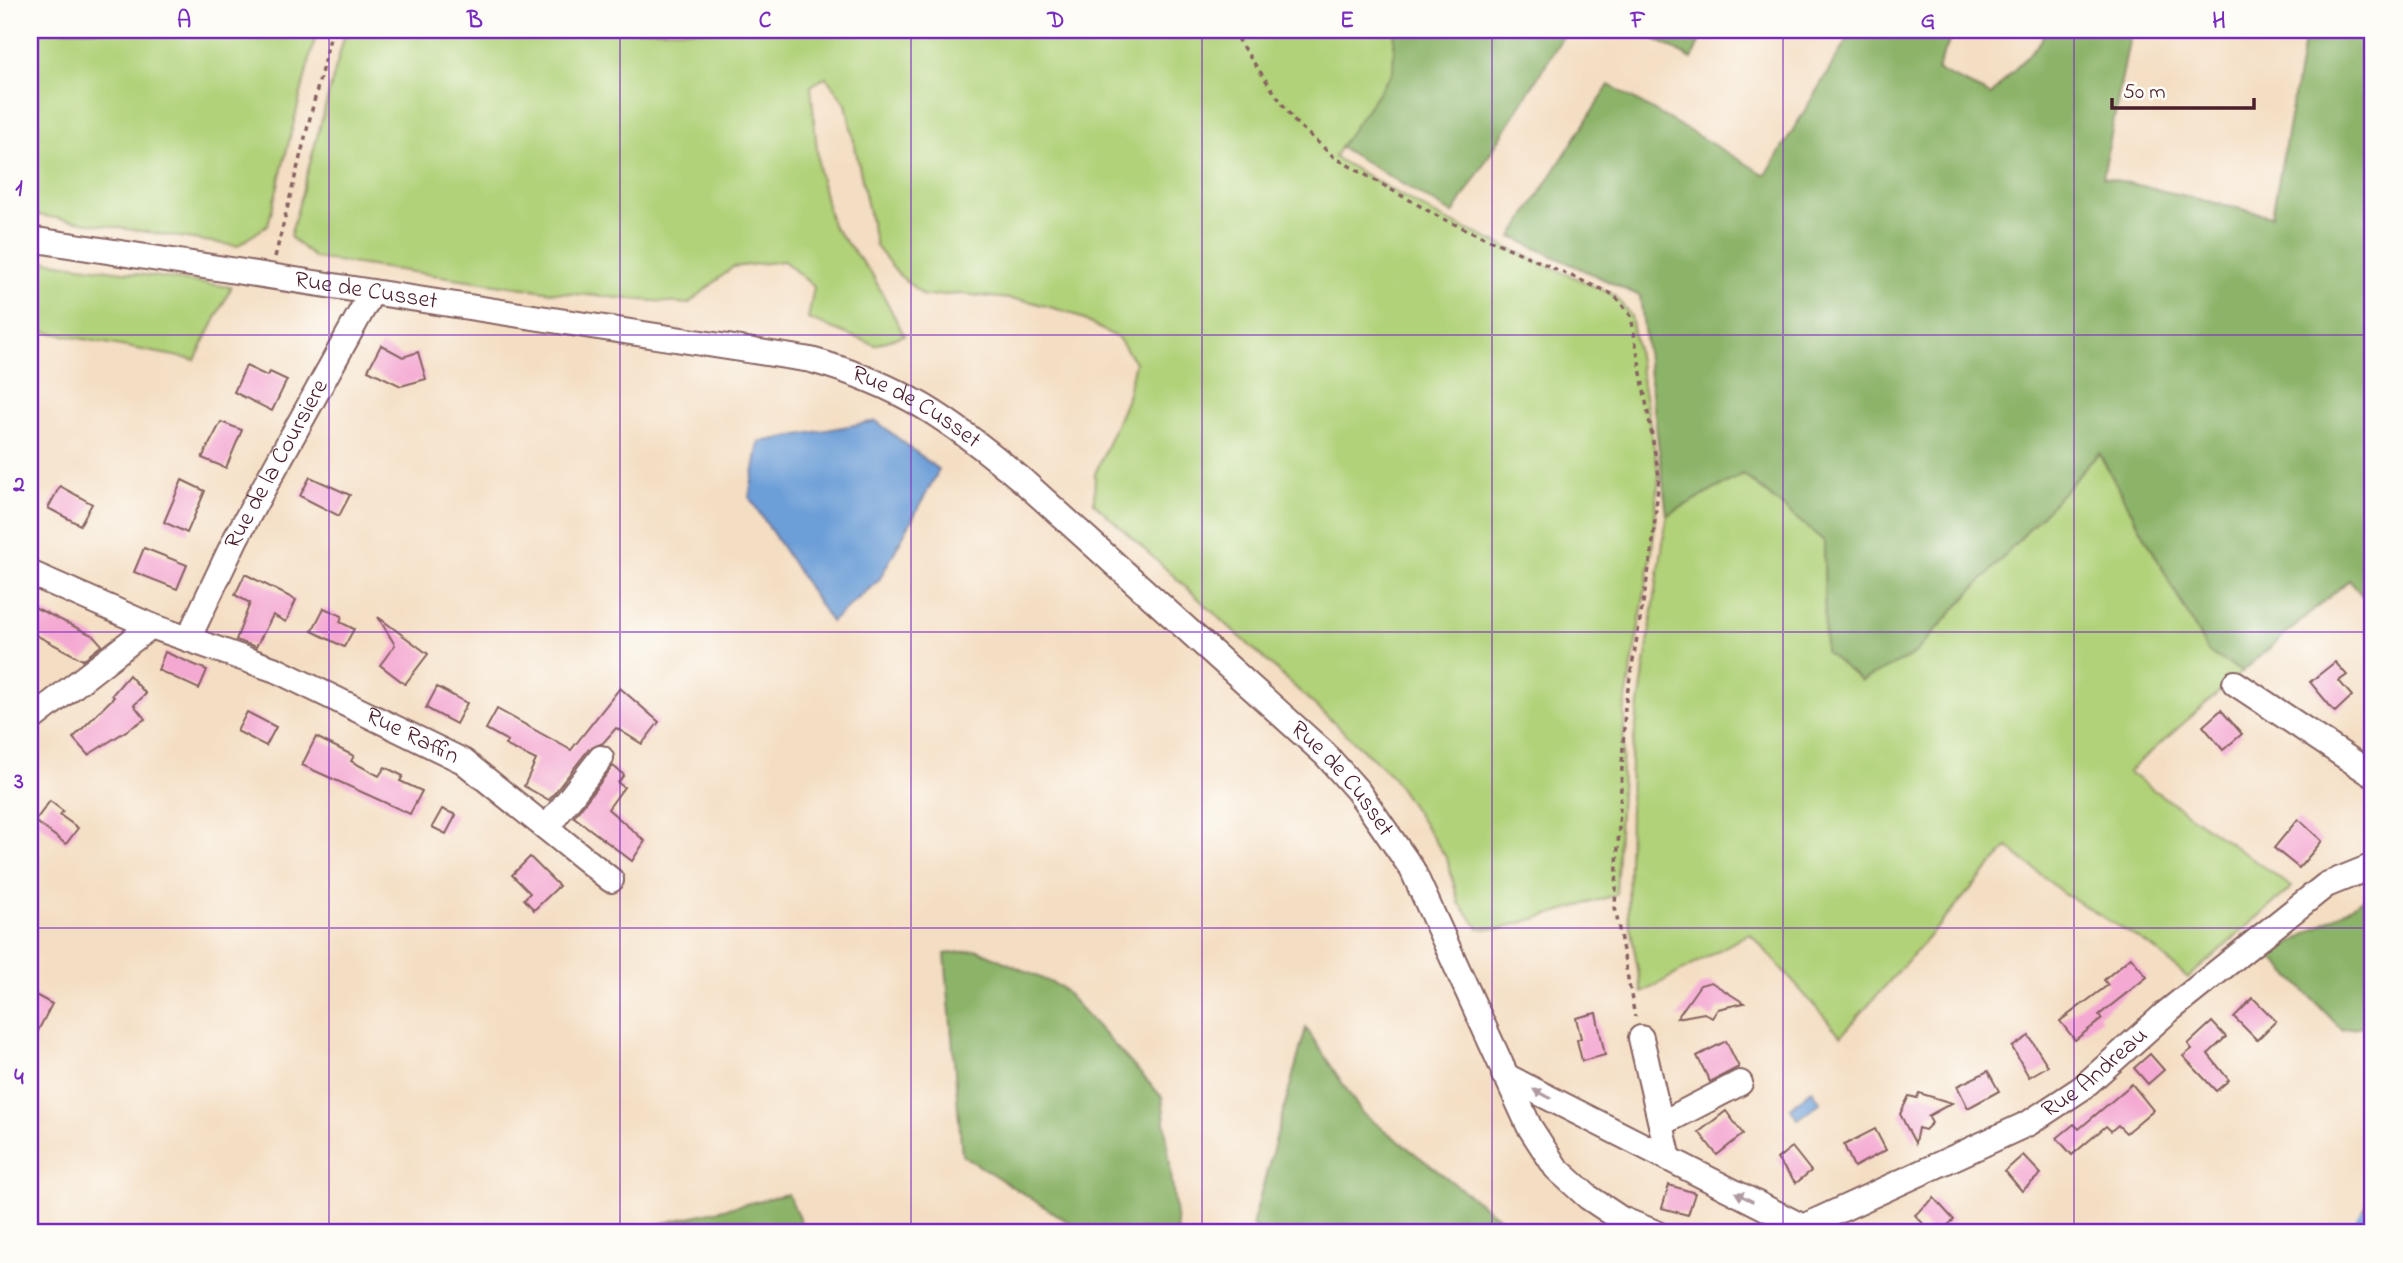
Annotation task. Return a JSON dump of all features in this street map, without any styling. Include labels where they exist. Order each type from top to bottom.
[{"type":"street","name":"Rue de Cusset","points":[[30,239],[811,360],[898,390],[955,426],[1038,495],[1325,754],[1359,791],[1412,869],[1504,1075]]},
{"type":"street","name":"Rue de la Coursiere","points":[[188,639],[236,538],[372,292]]},
{"type":"street","name":"Rue Raffin","points":[[30,573],[151,626],[276,670],[463,761],[548,826],[611,880]]},
{"type":"street","points":[[30,720],[151,626]]},
{"type":"street","points":[[2235,683],[2373,775]]},
{"type":"street","points":[[548,826],[601,758]]},
{"type":"street","name":"Rue Andreau","points":[[1797,1231],[2029,1124],[2058,1106],[2166,1013],[2326,886],[2373,866]]},
{"type":"street","points":[[1641,1038],[1669,1159]]},
{"type":"street","points":[[1504,1075],[1669,1159],[1797,1231]]},
{"type":"street","points":[[1504,1075],[1529,1126],[1556,1168],[1588,1197],[1621,1219],[1656,1233]]},
{"type":"street","points":[[1661,1124],[1740,1083]]},
{"type":"path","points":[[270,276],[332,30]]},
{"type":"path","points":[[1231,30],[1295,122],[1334,157],[1441,218],[1614,295],[1632,316],[1659,476],[1652,551],[1625,706],[1615,907],[1628,986],[1641,1038]]},
{"type":"green space","points":[[30,30],[317,30],[268,225],[237,246],[30,214]]},
{"type":"green space","points":[[346,30],[1395,30],[1394,71],[1334,157],[1441,218],[1614,295],[1631,316],[1659,476],[1652,551],[1625,706],[1616,895],[1500,929],[1479,928],[1459,903],[1447,859],[1391,775],[1094,503],[1095,474],[1126,401],[1135,362],[1118,338],[1071,313],[1028,301],[962,294],[924,296],[898,274],[876,246],[846,104],[826,77],[811,86],[819,172],[832,225],[872,274],[904,335],[875,345],[808,319],[814,287],[784,261],[733,267],[688,304],[552,292],[315,258],[290,237]]},
{"type":"green space","points":[[1395,30],[1567,30],[1453,214],[1340,147],[1393,71]]},
{"type":"green space","points":[[1638,30],[1704,30],[1692,59]]},
{"type":"green space","points":[[1853,30],[1954,30],[1937,70],[1991,95],[2041,41],[2045,30],[2131,30],[2103,177],[2272,216],[2306,30],[2373,30],[2373,608],[2349,580],[2243,671],[2209,653],[2099,453],[1912,656],[1861,681],[1825,651],[1824,541],[1743,474],[1667,515],[1640,296],[1512,237],[1609,85],[1766,175]]},
{"type":"green space","points":[[30,259],[231,288],[195,360],[30,329]]},
{"type":"green space","points":[[2099,453],[2209,653],[2243,671],[2128,772],[2292,887],[2188,978],[2152,947],[2063,893],[2008,847],[1841,1036],[1750,933],[1642,993],[1628,914],[1631,759],[1667,515],[1743,474],[1824,541],[1825,651],[1912,656]]},
{"type":"green space","points":[[2373,893],[2373,1024],[2342,1030],[2271,956]]},
{"type":"green space","points":[[978,950],[1061,987],[1162,1097],[1178,1233],[1086,1233],[962,1155],[945,954]]},
{"type":"green space","points":[[1306,1028],[1362,1113],[1519,1233],[1264,1233],[1252,1226]]},
{"type":"green space","points":[[2373,1193],[2373,1233],[2351,1233]]},
{"type":"green space","points":[[788,1194],[806,1233],[620,1233]]},
{"type":"water","points":[[876,421],[939,470],[879,580],[831,622],[749,497],[759,442]]},
{"type":"water","points":[[1812,1090],[1821,1102],[1798,1119],[1790,1108]]},
{"type":"building","points":[[381,345],[403,357],[418,352],[426,379],[401,386],[368,370]]},
{"type":"building","points":[[246,366],[267,376],[270,372],[287,380],[272,411],[234,392]]},
{"type":"building","points":[[221,422],[242,430],[226,468],[202,458]]},
{"type":"building","points":[[310,477],[350,495],[339,516],[300,496]]},
{"type":"building","points":[[182,480],[205,491],[187,533],[164,522]]},
{"type":"building","points":[[60,486],[92,504],[80,525],[48,508]]},
{"type":"building","points":[[144,548],[187,565],[177,589],[134,572]]},
{"type":"building","points":[[245,574],[296,600],[286,622],[273,615],[256,647],[236,640],[250,603],[235,595]]},
{"type":"building","points":[[30,605],[94,636],[102,645],[83,660],[30,632]]},
{"type":"building","points":[[324,608],[342,616],[340,622],[354,629],[344,647],[312,631]]},
{"type":"building","points":[[378,617],[428,654],[405,684],[380,665],[395,645]]},
{"type":"building","points":[[165,652],[207,670],[199,689],[158,670]]},
{"type":"building","points":[[2335,662],[2347,675],[2339,681],[2352,696],[2335,712],[2310,682]]},
{"type":"building","points":[[129,675],[146,694],[134,705],[145,719],[88,755],[73,738],[114,697],[112,695]]},
{"type":"building","points":[[437,687],[467,703],[456,724],[426,708]]},
{"type":"building","points":[[620,688],[659,722],[642,744],[616,728],[603,743],[589,749],[549,800],[524,786],[536,760],[505,745],[508,741],[486,729],[497,709],[571,750]]},
{"type":"building","points":[[2221,710],[2242,734],[2223,750],[2203,726]]},
{"type":"building","points":[[247,712],[276,727],[266,746],[237,731]]},
{"type":"building","points":[[316,737],[354,756],[351,761],[379,776],[385,767],[403,776],[400,781],[422,791],[410,814],[302,765]]},
{"type":"building","points":[[613,766],[624,775],[618,783],[624,787],[608,809],[645,841],[632,861],[574,817]]},
{"type":"building","points":[[50,801],[63,811],[60,815],[78,828],[66,844],[35,821]]},
{"type":"building","points":[[442,809],[456,815],[446,834],[432,827]]},
{"type":"building","points":[[2298,819],[2322,841],[2299,868],[2274,848]]},
{"type":"building","points":[[530,857],[559,886],[534,910],[524,899],[530,893],[512,875]]},
{"type":"building","points":[[2131,957],[2147,977],[2099,1015],[2102,1019],[2075,1040],[2060,1021],[2108,985],[2104,980]]},
{"type":"building","points":[[1711,982],[1744,1003],[1718,1009],[1712,1018],[1704,1013],[1677,1018],[1700,985]]},
{"type":"building","points":[[30,992],[52,1004],[30,1046]]},
{"type":"building","points":[[2253,998],[2276,1021],[2257,1040],[2234,1017]]},
{"type":"building","points":[[1596,1013],[1605,1055],[1582,1061],[1577,1040],[1581,1038],[1576,1018]]},
{"type":"building","points":[[2212,1022],[2226,1037],[2208,1054],[2229,1080],[2216,1091],[2183,1056],[2192,1049],[2188,1044]]},
{"type":"building","points":[[2029,1036],[2048,1066],[2029,1077],[2012,1047]]},
{"type":"building","points":[[1726,1041],[1739,1067],[1710,1082],[1697,1056]]},
{"type":"building","points":[[2150,1054],[2164,1070],[2148,1084],[2134,1068]]},
{"type":"building","points":[[1988,1071],[1999,1091],[1968,1108],[1957,1086]]},
{"type":"building","points":[[2132,1084],[2153,1110],[2126,1133],[2118,1125],[2111,1131],[2106,1126],[2072,1155],[2057,1138],[2074,1124],[2079,1129]]},
{"type":"building","points":[[1919,1093],[1952,1103],[1928,1116],[1932,1123],[1925,1130],[1918,1128],[1915,1143],[1900,1114],[1909,1096],[1917,1098]]},
{"type":"building","points":[[1726,1111],[1743,1134],[1717,1155],[1699,1132]]},
{"type":"building","points":[[1875,1129],[1886,1150],[1854,1167],[1844,1145]]},
{"type":"building","points":[[1792,1147],[1811,1171],[1796,1183],[1777,1159]]},
{"type":"building","points":[[2023,1155],[2041,1174],[2022,1191],[2005,1171]]},
{"type":"building","points":[[1669,1185],[1695,1193],[1688,1215],[1662,1208]]},
{"type":"building","points":[[1934,1198],[1954,1220],[1938,1233],[1932,1233],[1915,1215]]},
{"type":"waterway","points":[[2370,1233],[2373,1225]]}]
